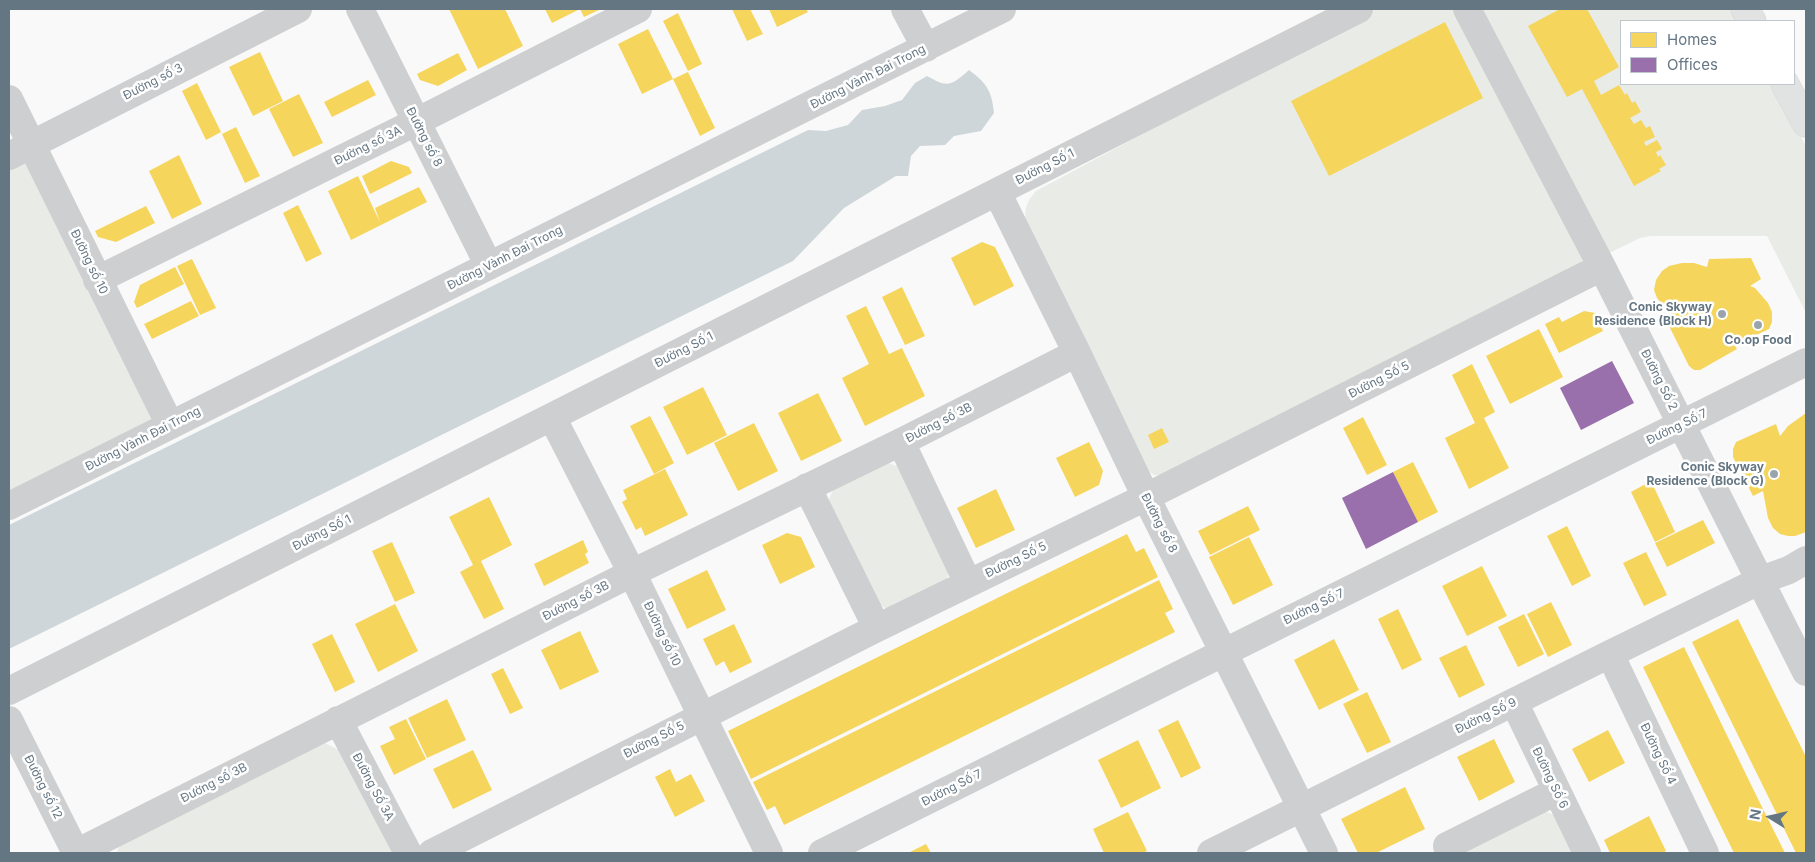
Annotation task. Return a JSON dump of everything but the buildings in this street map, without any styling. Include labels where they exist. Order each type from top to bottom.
[{"type":"main road","points":[[1745,9],[1751,20]]},
{"type":"main road","points":[[1787,85],[1806,122]]},
{"type":"street","name":"Đường số 3","points":[[20,150],[298,9]]},
{"type":"street","name":"Đường số 8","points":[[360,9],[489,266]]},
{"type":"street","name":"Đường số 3A","points":[[97,280],[416,122],[638,9]]},
{"type":"street","points":[[904,9],[926,48]]},
{"type":"street","name":"Đường Vành Đai Trong","points":[[9,506],[1002,9]]},
{"type":"street","name":"Đường Số 1","points":[[9,691],[1359,9]]},
{"type":"street","name":"Đường Số 2","points":[[1467,9],[1602,267],[1806,672]]},
{"type":"street","name":"Đường số 10","points":[[9,99],[20,150],[97,280],[170,425]]},
{"type":"street","name":"Đường số 8","points":[[997,192],[1146,497],[1324,853]]},
{"type":"street","name":"Đường Số 5","points":[[432,853],[876,628],[1146,497],[1602,267]]},
{"type":"street","name":"Đường số 3B","points":[[76,853],[632,573],[901,442],[1077,353]]},
{"type":"street","name":"Đường Số 7","points":[[822,853],[1806,362]]},
{"type":"street","name":"Đường số 10","points":[[552,416],[632,573],[770,853]]},
{"type":"street","points":[[901,442],[968,583]]},
{"type":"street","points":[[807,487],[876,628]]},
{"type":"street","name":"Đường Số 9","points":[[1211,853],[1610,654],[1806,560]]},
{"type":"street","name":"Đường Số 4","points":[[1610,654],[1705,853]]},
{"type":"street","name":"Đường Số 6","points":[[1514,702],[1587,853]]},
{"type":"street","name":"Đường số 12","points":[[9,720],[76,853]]},
{"type":"street","name":"Đường Số 3A","points":[[338,720],[408,853]]},
{"type":"street","points":[[1451,853],[1448,846],[1557,792]]},
{"type":"shaded area","points":[[1376,9],[1458,9],[1583,258],[1581,264],[1161,475],[1154,475],[1146,469],[1028,227],[1025,212],[1027,204],[1036,191]]},
{"type":"shaded area","points":[[1477,9],[1734,9],[1740,20],[1620,20],[1620,85],[1774,85],[1806,146],[1806,313],[1767,236],[1650,236],[1640,238],[1605,255]]},
{"type":"shaded area","points":[[969,70],[988,88],[993,106],[994,113],[981,131],[954,136],[945,145],[920,146],[911,156],[908,176],[896,176],[844,208],[793,261],[9,649],[9,525],[808,130],[826,131],[848,125],[862,110],[885,106],[902,100],[915,83],[927,76],[949,84]]},
{"type":"shaded area","points":[[28,162],[152,417],[150,424],[9,499],[9,166]]},
{"type":"shaded area","points":[[886,462],[899,467],[949,572],[947,579],[893,609],[885,608],[879,604],[830,506],[829,499],[833,490]]},
{"type":"shaded area","points":[[325,743],[339,750],[394,853],[117,853],[125,839]]},
{"type":"shaded area","points":[[1546,812],[1558,816],[1578,853],[1466,853],[1469,849]]},
{"type":"place","name":"Conic Skyway Residence (Block H)","points":[[1722,314]]},
{"type":"place","name":"Co.op Food","points":[[1758,325]]},
{"type":"place","name":"Conic Skyway Residence (Block G)","points":[[1774,474]]}]
